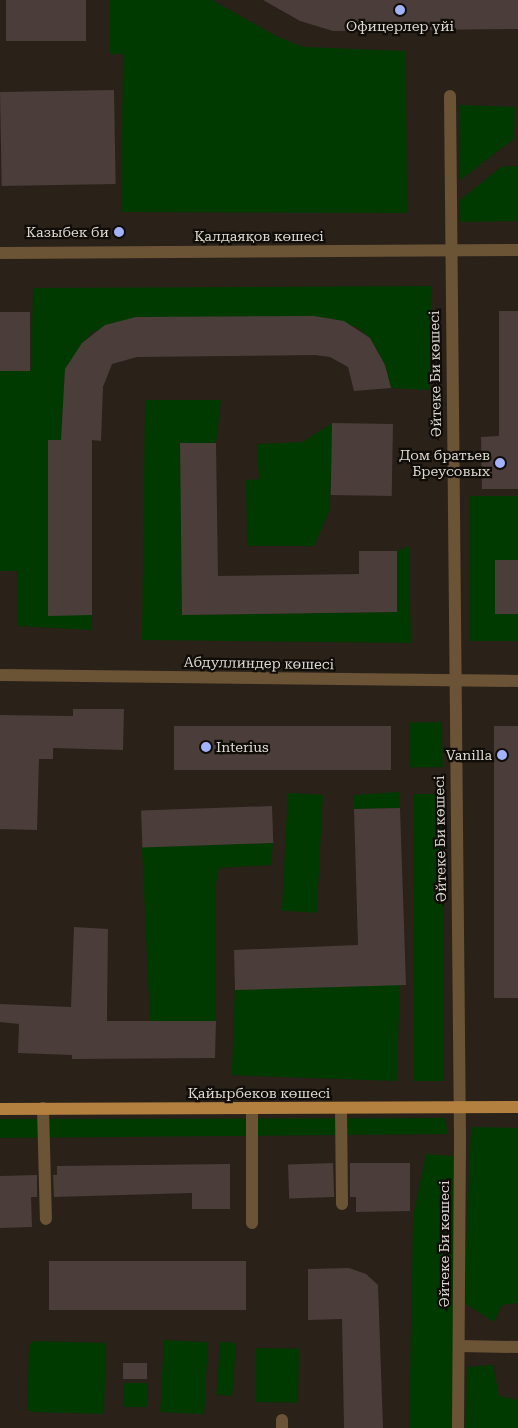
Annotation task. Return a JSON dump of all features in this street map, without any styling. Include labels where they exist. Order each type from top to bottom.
[{"type":"main road","name":"Қайырбеков көшесі","points":[[0,1109],[518,1107]]},
{"type":"street","name":"Әйтеке Би көшесі","points":[[450,96],[449,250],[459,1107],[458,1428]]},
{"type":"street","name":"Қалдаяқов көшесі","points":[[0,252],[518,250]]},
{"type":"street","name":"Абдуллиндер көшесі","points":[[0,675],[518,681]]},
{"type":"street","points":[[43,1108],[46,1219]]},
{"type":"street","points":[[252,1108],[252,1223]]},
{"type":"street","points":[[341,1108],[342,1204]]},
{"type":"street","points":[[459,1346],[518,1347]]},
{"type":"green space","points":[[110,0],[212,0],[278,37],[304,47],[406,51],[407,213],[121,212],[123,54],[110,54]]},
{"type":"green space","points":[[460,105],[515,107],[514,139],[459,181]]},
{"type":"green space","points":[[518,166],[518,221],[460,222],[459,201],[501,167]]},
{"type":"green space","points":[[431,286],[430,390],[391,388],[385,365],[370,338],[358,328],[330,318],[136,317],[92,332],[65,369],[61,440],[48,440],[48,615],[92,615],[92,630],[17,626],[17,571],[0,571],[0,371],[31,370],[33,288]]},
{"type":"green space","points":[[145,400],[221,400],[216,443],[181,443],[183,615],[397,612],[397,551],[409,546],[411,643],[142,640]]},
{"type":"green space","points":[[332,423],[330,509],[314,546],[247,546],[246,480],[259,479],[257,444],[303,442]]},
{"type":"green space","points":[[469,496],[518,496],[518,641],[469,641]]},
{"type":"green space","points":[[442,722],[443,767],[410,768],[409,723]]},
{"type":"green space","points":[[399,792],[400,808],[354,809],[354,795]]},
{"type":"green space","points":[[288,793],[323,795],[317,913],[282,911]]},
{"type":"green space","points":[[413,794],[444,794],[444,1081],[413,1081]]},
{"type":"green space","points":[[273,843],[271,865],[219,868],[215,889],[216,1021],[150,1021],[142,847]]},
{"type":"green space","points":[[235,979],[400,985],[397,1081],[232,1075]]},
{"type":"green space","points":[[445,1118],[448,1134],[0,1138],[0,1119]]},
{"type":"green space","points":[[471,1127],[518,1128],[518,1303],[502,1305],[494,1322],[464,1303]]},
{"type":"green space","points":[[426,1154],[454,1156],[453,1428],[409,1428],[413,1217]]},
{"type":"green space","points":[[164,1340],[208,1342],[204,1414],[160,1412]]},
{"type":"green space","points":[[33,1341],[106,1343],[104,1414],[31,1412],[27,1409],[29,1345]]},
{"type":"green space","points":[[220,1342],[236,1343],[232,1396],[216,1395]]},
{"type":"green space","points":[[256,1348],[299,1349],[298,1403],[255,1402]]},
{"type":"green space","points":[[493,1365],[499,1396],[518,1400],[518,1428],[466,1428],[467,1367]]},
{"type":"green space","points":[[123,1383],[148,1383],[148,1407],[123,1407]]},
{"type":"building","points":[[6,0],[86,0],[86,41],[6,41]]},
{"type":"building","name":"Офицерлер үйі","points":[[263,0],[518,0],[518,29],[333,31],[300,21]]},
{"type":"building","points":[[114,90],[116,184],[2,186],[0,92]]},
{"type":"building","points":[[499,311],[518,311],[518,489],[482,489],[481,437],[499,436]]},
{"type":"building","points":[[0,312],[30,312],[30,371],[0,371]]},
{"type":"building","points":[[314,316],[344,321],[370,338],[385,365],[391,388],[354,391],[348,367],[330,357],[315,355],[137,357],[112,364],[103,387],[101,441],[92,440],[92,615],[48,616],[48,440],[61,440],[65,369],[82,343],[105,325],[136,317]]},
{"type":"building","points":[[332,423],[393,424],[392,496],[331,495]]},
{"type":"building","points":[[180,443],[216,443],[218,576],[359,574],[359,551],[397,551],[397,612],[182,615]]},
{"type":"building","points":[[495,560],[518,560],[518,614],[495,614]]},
{"type":"building","points":[[73,709],[124,709],[123,750],[53,748],[53,759],[39,759],[37,830],[0,829],[0,715],[73,716]]},
{"type":"building","points":[[174,726],[391,726],[391,770],[174,770]]},
{"type":"building","points":[[494,726],[518,726],[518,998],[494,998]]},
{"type":"building","points":[[272,806],[273,843],[142,848],[141,811]]},
{"type":"building","points":[[400,808],[406,985],[235,990],[234,950],[358,945],[354,809]]},
{"type":"building","points":[[74,927],[108,929],[107,1021],[216,1021],[215,1058],[72,1059],[72,1055],[18,1053],[19,1024],[0,1022],[0,1004],[71,1007]]},
{"type":"building","points":[[333,1163],[334,1197],[289,1199],[288,1165]]},
{"type":"building","points":[[350,1163],[410,1163],[410,1211],[356,1212],[356,1197],[350,1197]]},
{"type":"building","points":[[230,1164],[230,1209],[192,1209],[192,1193],[54,1197],[53,1175],[57,1175],[57,1166]]},
{"type":"building","points":[[37,1175],[37,1197],[31,1197],[32,1227],[0,1228],[0,1176]]},
{"type":"building","points":[[49,1261],[246,1261],[246,1310],[49,1310]]},
{"type":"building","points":[[349,1268],[366,1274],[378,1285],[383,1428],[344,1428],[342,1319],[308,1320],[308,1269]]},
{"type":"building","points":[[123,1363],[147,1363],[147,1379],[123,1379]]},
{"type":"place","name":"Офицерлер үйі","points":[[400,10]]},
{"type":"place","name":"Казыбек би","points":[[119,232]]},
{"type":"place","name":"Дом братьев Бреусовых","points":[[500,463]]},
{"type":"place","name":"Interius","points":[[206,747]]},
{"type":"place","name":"Vanilla","points":[[502,755]]}]
